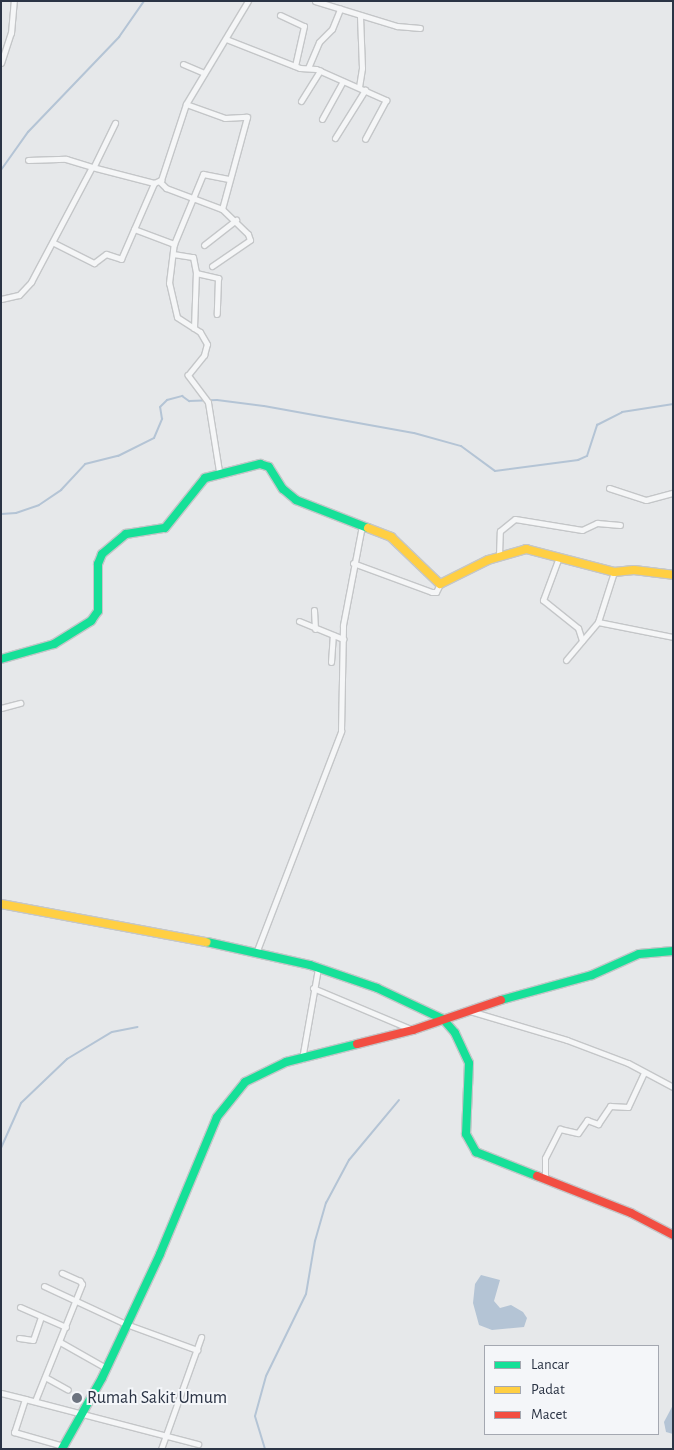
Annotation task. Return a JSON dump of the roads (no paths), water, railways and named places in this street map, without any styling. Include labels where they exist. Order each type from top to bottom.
[{"type":"street","points":[[1,63],[11,33],[14,1]]},
{"type":"street","points":[[54,243],[91,262],[96,263],[104,254],[121,259],[156,182],[164,174],[186,104],[248,1]]},
{"type":"street","points":[[315,1],[360,15],[420,28]]},
{"type":"street","points":[[308,68],[318,42],[332,29],[338,1]]},
{"type":"street","points":[[280,15],[304,26],[295,66]]},
{"type":"street","points":[[359,87],[362,68],[360,15]]},
{"type":"street","points":[[226,39],[295,66],[320,71],[387,101],[365,139]]},
{"type":"street","points":[[183,64],[204,73]]},
{"type":"street","points":[[301,101],[320,71]]},
{"type":"street","points":[[322,119],[343,81]]},
{"type":"street","points":[[335,138],[365,90]]},
{"type":"street","points":[[186,104],[225,118],[247,117],[222,209]]},
{"type":"street","points":[[1,299],[23,292],[54,243],[115,124]]},
{"type":"street","points":[[28,160],[66,159],[156,182],[166,188],[222,209],[236,220],[250,240],[212,266]]},
{"type":"street","points":[[219,471],[218,447],[207,401],[188,378],[188,372],[204,355],[206,348],[202,334],[178,319],[173,307],[169,283],[174,244],[195,199],[202,174],[229,179]]},
{"type":"street","points":[[204,245],[236,220]]},
{"type":"street","points":[[134,229],[174,244]]},
{"type":"street","points":[[173,254],[194,258],[196,272],[194,328]]},
{"type":"street","points":[[196,272],[218,278],[217,314]]},
{"type":"street","points":[[1,660],[54,644],[91,621],[98,611],[99,557],[126,534],[165,528],[202,479],[219,471],[262,464],[296,500],[362,524],[391,537],[440,584]]},
{"type":"street","points":[[610,488],[646,500],[673,493]]},
{"type":"street","points":[[498,555],[500,531],[515,519],[582,530],[597,523],[620,525]]},
{"type":"street","points":[[256,953],[341,731],[343,638],[353,563],[362,524]]},
{"type":"street","points":[[353,563],[432,592],[436,592],[440,584],[498,555],[526,549],[560,556],[614,572],[634,570],[673,575]]},
{"type":"street","points":[[560,556],[543,600],[578,628],[582,640]]},
{"type":"street","points":[[566,660],[598,622],[614,572]]},
{"type":"street","points":[[314,610],[315,629]]},
{"type":"street","points":[[299,621],[315,629],[343,638]]},
{"type":"street","points":[[598,622],[673,637]]},
{"type":"street","points":[[331,662],[333,635]]},
{"type":"street","points":[[1,708],[20,704]]},
{"type":"street","points":[[1,904],[256,953],[318,968],[377,988],[443,1019],[459,1040],[469,1064],[466,1130],[470,1144],[476,1152],[545,1181],[631,1213],[673,1235]]},
{"type":"street","points":[[25,1399],[14,1432],[63,1447],[106,1368],[201,1160],[217,1117],[230,1098],[258,1074],[302,1059],[413,1030],[530,990],[592,975],[639,954],[673,952]]},
{"type":"street","points":[[302,1059],[318,968]]},
{"type":"street","points":[[313,988],[413,1030]]},
{"type":"street","points":[[469,1010],[567,1040],[644,1072],[673,1087]]},
{"type":"street","points":[[545,1181],[545,1158],[560,1129],[578,1133],[586,1120],[598,1124],[610,1106],[628,1107],[644,1072]]},
{"type":"street","points":[[35,1401],[66,1327],[82,1282],[62,1273]]},
{"type":"street","points":[[44,1286],[126,1324],[197,1350]]},
{"type":"street","points":[[20,1307],[66,1327]]},
{"type":"street","points":[[19,1338],[33,1340],[41,1317]]},
{"type":"street","points":[[160,1449],[166,1438],[201,1337]]},
{"type":"street","points":[[60,1342],[106,1368]]},
{"type":"street","points":[[45,1377],[68,1390]]},
{"type":"street","points":[[1,1392],[166,1438],[198,1444]]},
{"type":"water","points":[[481,1275],[500,1280],[494,1301],[500,1308],[511,1305],[523,1312],[527,1318],[524,1327],[492,1330],[479,1325],[473,1303],[475,1284]]},
{"type":"water","points":[[673,1405],[673,1434],[666,1432],[664,1422]]},
{"type":"waterway","points":[[1,170],[28,132],[119,37],[144,1]]},
{"type":"waterway","points":[[1,514],[16,513],[39,505],[61,490],[85,464],[118,456],[154,438],[162,419],[160,407],[167,400],[182,396],[189,401],[217,400],[264,406],[414,433],[461,446],[495,471],[578,460],[587,456],[597,425],[622,412],[673,404]]},
{"type":"waterway","points":[[1,1148],[21,1103],[67,1059],[112,1032],[138,1027]]},
{"type":"waterway","points":[[265,1449],[255,1416],[266,1376],[306,1294],[315,1241],[326,1203],[349,1160],[399,1100]]},
{"type":"place","name":"Rumah Sakit Umum","points":[[77,1398]]}]
